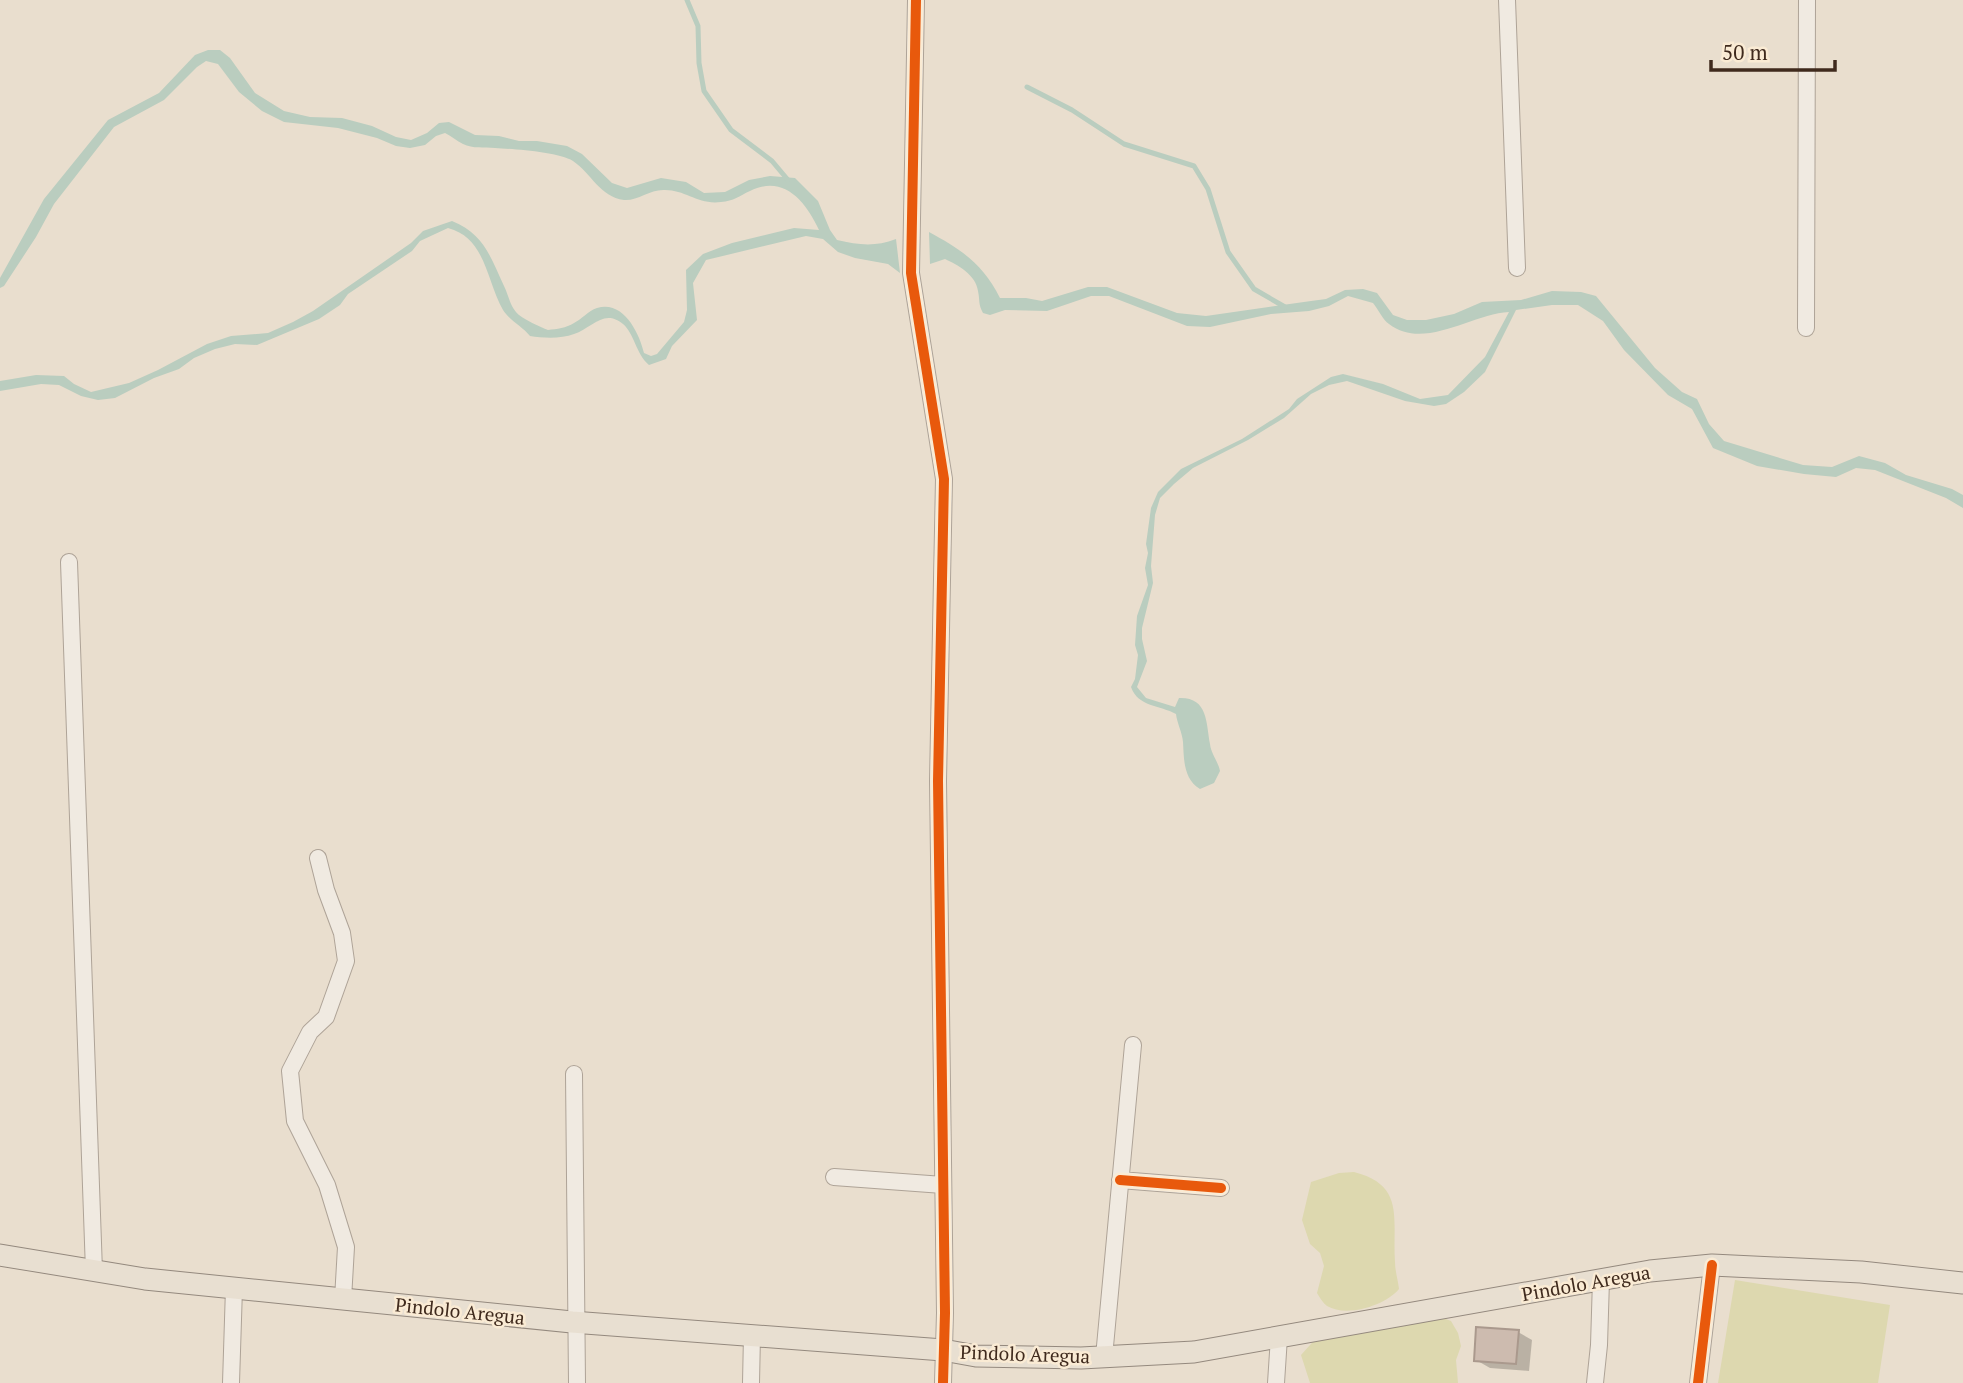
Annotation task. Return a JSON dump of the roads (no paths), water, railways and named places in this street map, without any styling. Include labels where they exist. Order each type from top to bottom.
[{"type":"main road","name":"Pindolo Aregua","points":[[0,1255],[145,1279],[576,1322],[943,1350],[976,1356],[1104,1357],[1194,1352],[1650,1270],[1712,1265],[1861,1272],[1963,1283]]},
{"type":"street","points":[[916,0],[911,274],[944,479],[938,781],[943,1383]]},
{"type":"street","points":[[1507,0],[1517,268]]},
{"type":"street","points":[[1806,328],[1807,0]]},
{"type":"street","points":[[69,562],[94,1271]]},
{"type":"street","points":[[318,858],[326,890],[342,933],[346,961],[326,1017],[310,1032],[290,1071],[295,1121],[327,1185],[346,1247],[343,1299]]},
{"type":"street","points":[[1104,1357],[1133,1045]]},
{"type":"street","points":[[574,1074],[577,1383]]},
{"type":"street","points":[[834,1177],[943,1185]]},
{"type":"street","points":[[1120,1180],[1221,1188]]},
{"type":"street","points":[[1698,1383],[1712,1265]]},
{"type":"street","points":[[1595,1383],[1600,1345],[1601,1280]]},
{"type":"street","points":[[231,1383],[234,1288]]},
{"type":"street","points":[[751,1383],[752,1335]]},
{"type":"street","points":[[1276,1383],[1279,1337]]},
{"type":"waterway","points":[[687,0],[698,26],[699,63],[704,91],[731,130],[772,161],[788,180]]},
{"type":"waterway","points":[[1027,87],[1072,110],[1124,144],[1194,166],[1208,189],[1228,252],[1254,289],[1285,307]]}]
